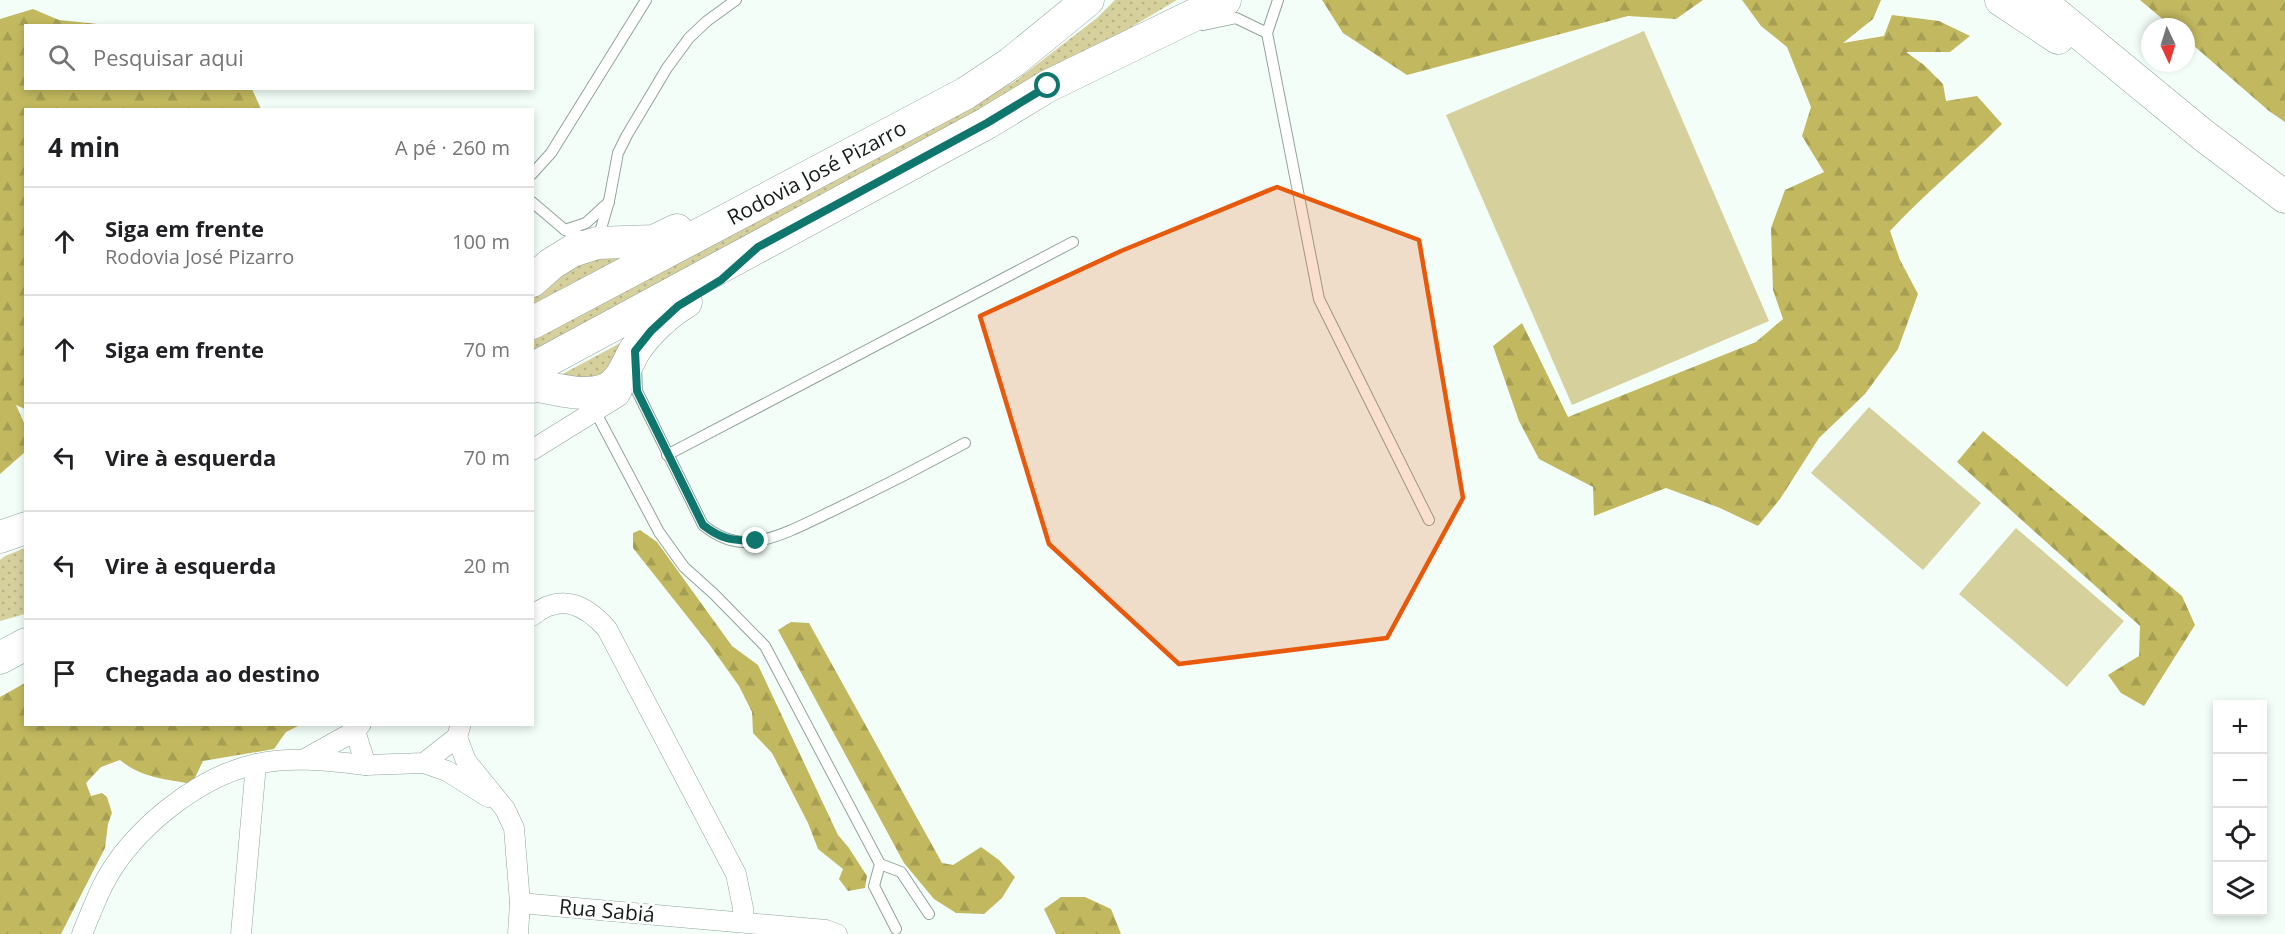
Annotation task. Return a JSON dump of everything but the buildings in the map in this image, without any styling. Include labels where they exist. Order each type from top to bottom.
[{"type":"main road","name":"Rodovia José Pizarro","points":[[534,322],[966,93],[1011,63],[1088,0]]},
{"type":"main road","points":[[1174,25],[1202,0]]},
{"type":"main road","name":"Rodovia José Pizarro","points":[[758,247],[987,123],[1048,86],[1225,0]]},
{"type":"main road","points":[[2001,0],[2203,135]]},
{"type":"main road","points":[[2039,0],[2203,135],[2285,197]]},
{"type":"main road","points":[[534,279],[551,264],[572,251],[597,243],[654,241],[729,204],[767,198]]},
{"type":"main road","points":[[534,387],[539,386],[588,402],[618,380],[626,370],[635,351],[651,331],[678,306],[721,280],[758,247]]},
{"type":"main road","points":[[534,368],[758,247]]},
{"type":"main road","points":[[0,537],[24,529]]},
{"type":"main road","points":[[0,639],[24,636]]},
{"type":"main road","points":[[0,658],[24,645]]},
{"type":"street","points":[[534,448],[588,402],[600,397],[628,393],[635,351]]},
{"type":"street","points":[[534,614],[542,608],[555,604],[574,604],[592,612],[608,629],[736,874],[743,908],[743,922]]},
{"type":"street","points":[[305,759],[358,728],[366,765]]},
{"type":"street","points":[[424,763],[459,731],[466,761],[505,809],[514,828],[520,903],[518,934]]},
{"type":"street","points":[[82,934],[105,882],[125,852],[159,815],[195,791],[256,764],[305,759],[366,765],[424,763],[447,771],[505,809]]},
{"type":"street","points":[[241,934],[256,764]]},
{"type":"street","name":"Rua Sabiá","points":[[520,903],[826,930],[837,934]]},
{"type":"lane","points":[[534,172],[551,153],[646,0]]},
{"type":"lane","points":[[534,204],[565,230],[597,243],[609,201],[618,153],[666,68],[689,38],[707,21],[736,0]]},
{"type":"lane","points":[[1278,0],[1267,33],[1319,299],[1429,520]]},
{"type":"lane","points":[[1144,39],[1236,18],[1267,33]]},
{"type":"lane","points":[[565,230],[586,223],[609,201]]},
{"type":"lane","points":[[667,455],[1073,242]]},
{"type":"lane","points":[[628,393],[667,455],[703,525],[716,535],[731,540],[756,541],[785,533],[888,484],[965,443]]},
{"type":"lane","points":[[588,402],[659,532],[684,567],[765,646],[880,864],[901,872],[929,914]]},
{"type":"lane","points":[[880,864],[874,886],[896,929]]},
{"type":"highlighted area","points":[[1277,187],[1419,240],[1463,498],[1387,638],[1179,664],[1049,544],[980,316],[1121,251]]},
{"type":"shaded area","points":[[1115,0],[1177,0],[984,114],[534,349],[534,332],[1014,82],[1097,18]]},
{"type":"shaded area","points":[[1644,31],[1769,321],[1572,405],[1446,115]]},
{"type":"shaded area","points":[[613,254],[627,259],[534,308],[534,295],[551,273]]},
{"type":"shaded area","points":[[624,341],[606,379],[557,377]]},
{"type":"shaded area","points":[[1869,407],[1981,503],[1923,570],[1811,473]]},
{"type":"shaded area","points":[[2016,528],[2124,621],[2067,687],[1959,594]]},
{"type":"shaded area","points":[[24,548],[24,614],[0,621],[0,560]]},
{"type":"green space","points":[[1322,0],[1703,0],[1676,19],[1628,16],[1407,75],[1343,33]]},
{"type":"green space","points":[[1742,0],[1881,0],[1873,19],[1843,43],[1884,36],[1892,15],[1939,21],[1970,36],[1950,52],[1906,52],[1924,65],[1943,84],[1946,101],[1977,96],[2002,124],[1890,231],[1900,260],[1918,294],[1898,349],[1865,394],[1819,438],[1780,499],[1758,526],[1720,508],[1666,488],[1594,516],[1593,487],[1539,459],[1519,421],[1493,346],[1522,323],[1568,417],[1756,342],[1783,319],[1773,290],[1771,228],[1785,190],[1824,172],[1802,136],[1811,107],[1787,47],[1761,26]]},
{"type":"green space","points":[[2140,0],[2285,0],[2285,122],[2269,111],[2195,47],[2195,18],[2161,18]]},
{"type":"green space","points":[[33,9],[59,20],[97,24],[24,24],[24,90],[252,90],[261,108],[24,108],[24,409],[16,405],[24,423],[24,453],[0,474],[0,19]]},
{"type":"green space","points":[[1983,431],[2182,596],[2195,625],[2144,706],[2121,693],[2108,675],[2139,656],[2140,626],[1957,462]]},
{"type":"green space","points":[[640,530],[657,542],[732,646],[758,665],[838,835],[867,876],[865,888],[848,891],[839,879],[843,869],[818,849],[808,823],[772,753],[753,733],[752,712],[739,686],[633,548],[633,533]]},
{"type":"green space","points":[[791,622],[809,623],[942,863],[953,865],[981,847],[999,860],[1015,877],[1002,898],[984,914],[956,913],[934,899],[904,863],[778,630]]},
{"type":"green space","points":[[24,684],[24,726],[298,726],[286,732],[274,749],[203,761],[192,784],[136,771],[120,760],[101,767],[86,783],[91,796],[102,793],[107,797],[112,813],[105,848],[61,934],[0,934],[0,697]]},
{"type":"green space","points":[[1061,897],[1085,897],[1111,909],[1121,934],[1056,934],[1044,909]]},
{"type":"route","points":[[756,541],[731,540],[716,535],[703,525],[637,391],[635,351],[651,331],[678,306],[721,280],[758,247],[987,123],[1048,86]]}]
